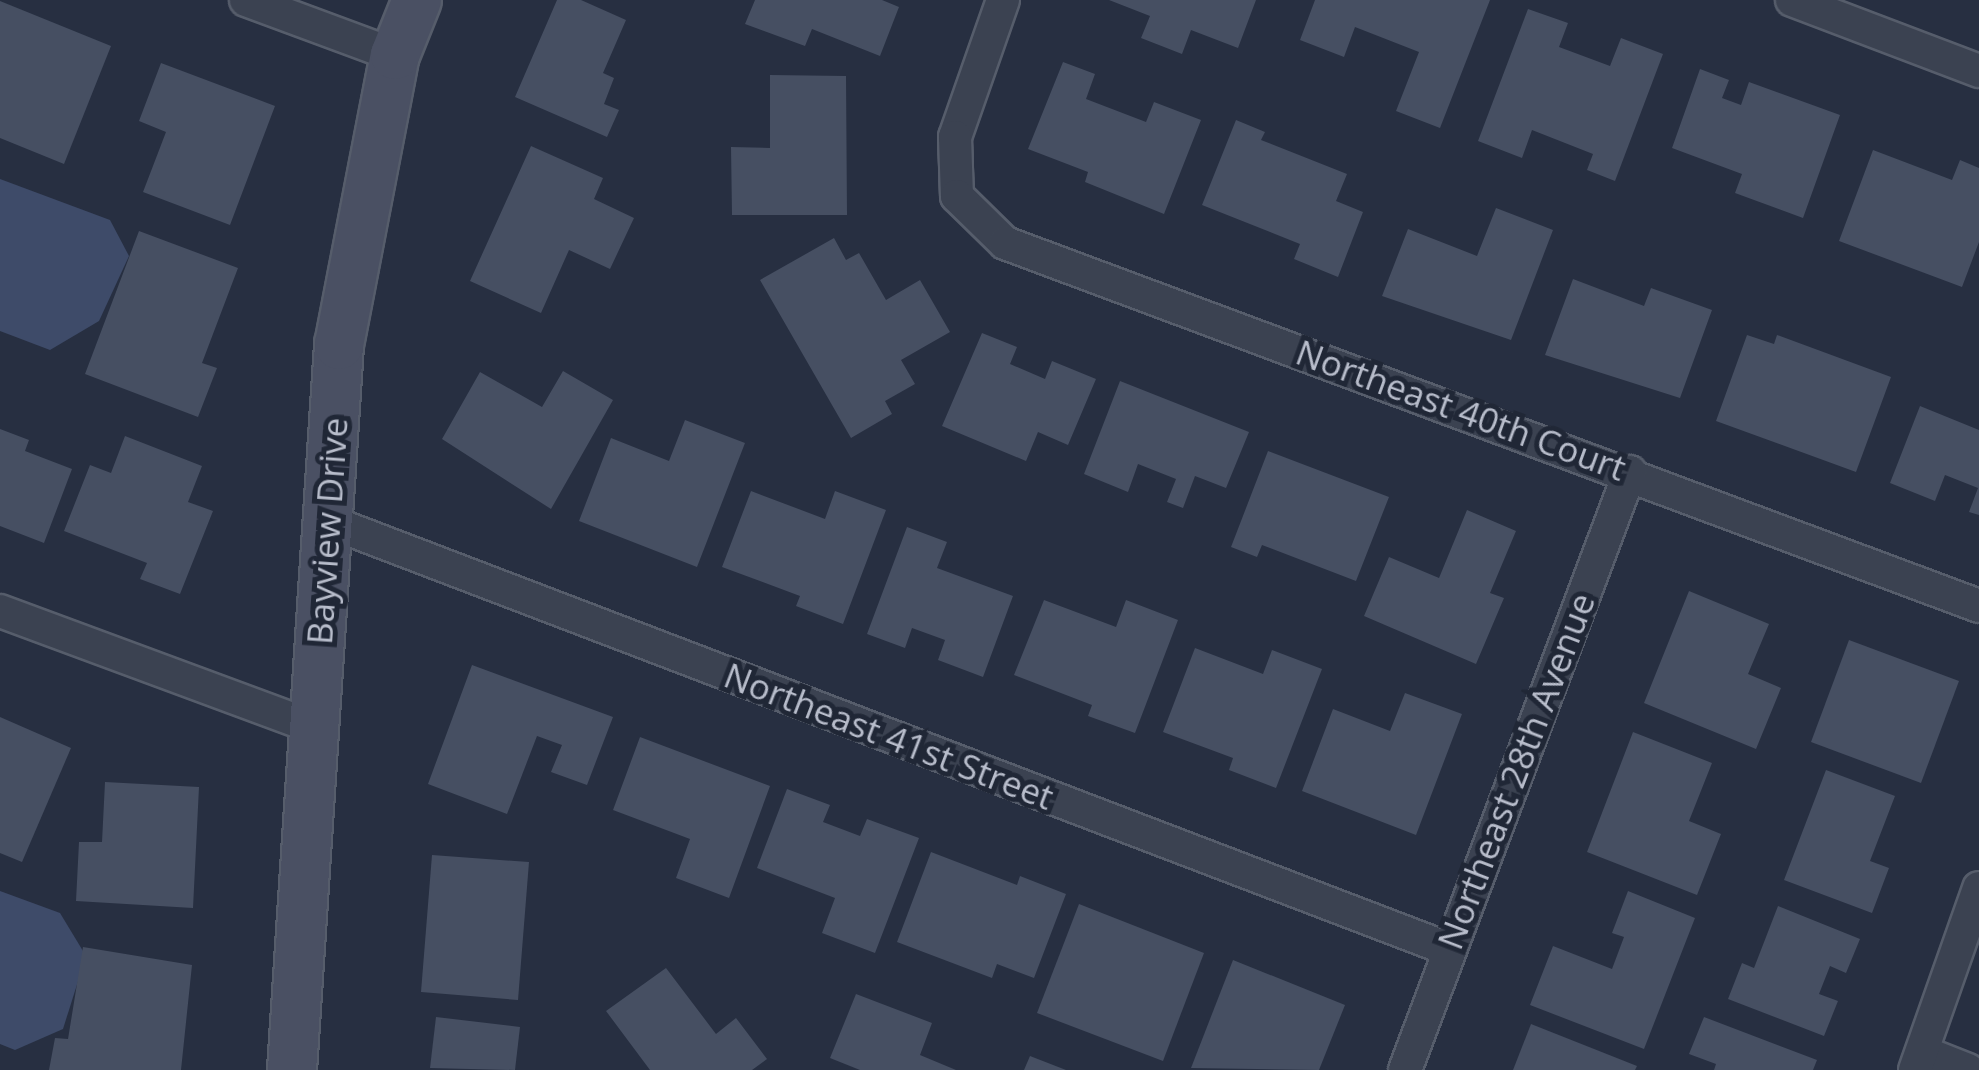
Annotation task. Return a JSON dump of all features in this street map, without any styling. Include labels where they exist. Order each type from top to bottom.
[{"type":"street","points":[[246,0],[395,56]]},
{"type":"street","name":"Bayview Drive","points":[[292,1070],[311,726],[330,522],[339,344],[395,56],[417,0]]},
{"type":"street","name":"Northeast 40th Court","points":[[1003,0],[955,137],[957,196],[1005,242],[1630,472],[1979,606]]},
{"type":"street","points":[[1792,0],[1979,71]]},
{"type":"street","name":"Northeast 28th Avenue","points":[[1405,1070],[1630,472]]},
{"type":"street","name":"Northeast 41st Street","points":[[330,522],[1448,949]]},
{"type":"street","points":[[0,610],[311,726]]},
{"type":"street","points":[[1968,1070],[1918,1061],[1979,888]]},
{"type":"water","points":[[0,179],[110,220],[129,256],[99,321],[50,350],[0,331]]},
{"type":"water","points":[[0,891],[60,913],[86,956],[63,1029],[15,1050],[0,1044]]},
{"type":"building","points":[[557,0],[581,0],[626,20],[603,73],[614,78],[604,104],[619,110],[607,137],[515,97]]},
{"type":"building","points":[[755,0],[882,0],[899,7],[880,56],[812,29],[805,46],[745,24]]},
{"type":"building","points":[[1109,0],[1256,0],[1238,48],[1191,30],[1182,54],[1141,38],[1150,16]]},
{"type":"building","points":[[1315,0],[1490,0],[1440,128],[1396,111],[1419,52],[1355,27],[1344,57],[1300,40]]},
{"type":"building","points":[[0,1],[111,46],[64,164],[0,138]]},
{"type":"building","points":[[1528,9],[1568,23],[1559,47],[1610,66],[1621,38],[1663,54],[1615,181],[1587,170],[1593,154],[1532,130],[1522,158],[1478,141]]},
{"type":"building","points":[[1063,62],[1095,74],[1086,99],[1146,122],[1154,102],[1201,120],[1164,214],[1085,182],[1088,172],[1028,149]]},
{"type":"building","points":[[161,63],[275,106],[230,225],[143,192],[166,132],[139,121]]},
{"type":"building","points":[[1700,69],[1729,80],[1722,98],[1741,105],[1749,82],[1840,115],[1803,218],[1735,193],[1742,174],[1672,148]]},
{"type":"building","points":[[770,75],[846,76],[847,215],[732,215],[731,147],[770,148]]},
{"type":"building","points":[[1236,120],[1265,132],[1261,140],[1347,174],[1336,201],[1363,212],[1338,277],[1294,259],[1300,244],[1202,205]]},
{"type":"building","points":[[531,146],[603,178],[594,199],[634,218],[610,269],[569,250],[541,313],[470,281]]},
{"type":"building","points":[[1873,150],[1952,180],[1960,160],[1979,168],[1979,242],[1962,287],[1839,241]]},
{"type":"building","points":[[1496,208],[1553,230],[1511,340],[1382,296],[1408,229],[1477,256]]},
{"type":"building","points":[[139,231],[238,268],[202,363],[217,368],[198,417],[85,374]]},
{"type":"building","points":[[834,238],[846,260],[859,253],[886,300],[920,280],[950,332],[901,360],[915,384],[885,401],[892,414],[851,438],[760,280]]},
{"type":"building","points":[[1573,279],[1644,306],[1651,288],[1712,310],[1680,398],[1545,355]]},
{"type":"building","points":[[982,333],[1017,347],[1010,364],[1045,379],[1052,361],[1096,379],[1068,445],[1038,432],[1026,461],[942,426]]},
{"type":"building","points":[[1747,335],[1774,344],[1777,335],[1891,377],[1856,472],[1716,421]]},
{"type":"building","points":[[563,371],[613,400],[551,509],[442,439],[480,372],[542,407]]},
{"type":"building","points":[[1120,381],[1249,432],[1226,488],[1195,476],[1183,508],[1167,502],[1176,479],[1138,464],[1128,492],[1084,474]]},
{"type":"building","points":[[1920,406],[1979,430],[1979,515],[1969,512],[1978,488],[1945,475],[1935,501],[1890,483]]},
{"type":"building","points":[[685,420],[745,443],[697,567],[579,521],[611,438],[669,461]]},
{"type":"building","points":[[0,429],[29,440],[25,451],[72,469],[44,543],[0,526]]},
{"type":"building","points":[[125,436],[202,466],[188,502],[213,511],[180,594],[140,579],[147,563],[64,531],[90,465],[111,473]]},
{"type":"building","points":[[1268,451],[1389,497],[1356,581],[1262,545],[1257,557],[1231,547]]},
{"type":"building","points":[[751,491],[825,519],[835,491],[886,510],[843,624],[796,606],[800,596],[722,567]]},
{"type":"building","points":[[1467,510],[1516,531],[1490,593],[1504,598],[1476,664],[1364,616],[1389,557],[1439,578]]},
{"type":"building","points":[[907,527],[947,542],[937,568],[1013,596],[983,677],[938,660],[945,640],[912,628],[905,648],[867,634]]},
{"type":"building","points":[[1689,591],[1769,624],[1748,674],[1781,688],[1756,749],[1644,703]]},
{"type":"building","points":[[1044,600],[1116,627],[1126,600],[1178,620],[1135,733],[1088,716],[1092,705],[1014,675]]},
{"type":"building","points":[[1849,640],[1959,681],[1921,783],[1811,742]]},
{"type":"building","points":[[1195,648],[1263,674],[1272,650],[1322,669],[1276,788],[1229,770],[1233,758],[1163,732]]},
{"type":"building","points":[[472,665],[613,717],[587,785],[551,772],[562,745],[537,736],[507,814],[428,784]]},
{"type":"building","points":[[1405,693],[1462,714],[1416,835],[1302,791],[1333,709],[1390,731]]},
{"type":"building","points":[[0,717],[71,748],[22,862],[0,853]]},
{"type":"building","points":[[1633,732],[1712,763],[1689,821],[1721,834],[1697,895],[1587,852]]},
{"type":"building","points":[[640,737],[770,786],[729,898],[676,878],[690,839],[613,810]]},
{"type":"building","points":[[1826,770],[1895,796],[1870,861],[1889,868],[1872,913],[1784,880]]},
{"type":"building","points":[[105,782],[199,787],[193,908],[76,901],[79,842],[102,842]]},
{"type":"building","points":[[787,789],[830,805],[823,822],[860,836],[867,819],[919,838],[875,953],[822,933],[835,898],[757,868]]},
{"type":"building","points":[[931,852],[1017,885],[1020,876],[1066,894],[1034,978],[997,964],[992,978],[897,942]]},
{"type":"building","points":[[432,855],[529,862],[518,1000],[421,992]]},
{"type":"building","points":[[1628,891],[1695,918],[1644,1049],[1530,1005],[1553,946],[1612,969],[1624,937],[1612,933]]},
{"type":"building","points":[[1079,904],[1204,953],[1163,1061],[1037,1013]]},
{"type":"building","points":[[1778,906],[1860,939],[1846,973],[1830,966],[1819,994],[1838,1001],[1824,1036],[1728,999],[1742,963],[1754,968]]},
{"type":"building","points":[[83,947],[192,965],[181,1070],[49,1070],[55,1038],[68,1039]]},
{"type":"building","points":[[1233,960],[1345,1005],[1319,1070],[1191,1068]]},
{"type":"building","points":[[666,968],[716,1034],[736,1018],[767,1059],[752,1070],[650,1070],[606,1011]]},
{"type":"building","points":[[856,994],[932,1023],[920,1055],[956,1070],[860,1070],[830,1058]]},
{"type":"building","points":[[436,1017],[520,1027],[515,1070],[430,1068]]},
{"type":"building","points":[[1704,1017],[1817,1060],[1813,1070],[1714,1070],[1716,1064],[1689,1054]]},
{"type":"building","points":[[1531,1024],[1637,1066],[1635,1070],[1513,1070]]},
{"type":"building","points":[[1030,1056],[1066,1070],[1024,1070]]}]
